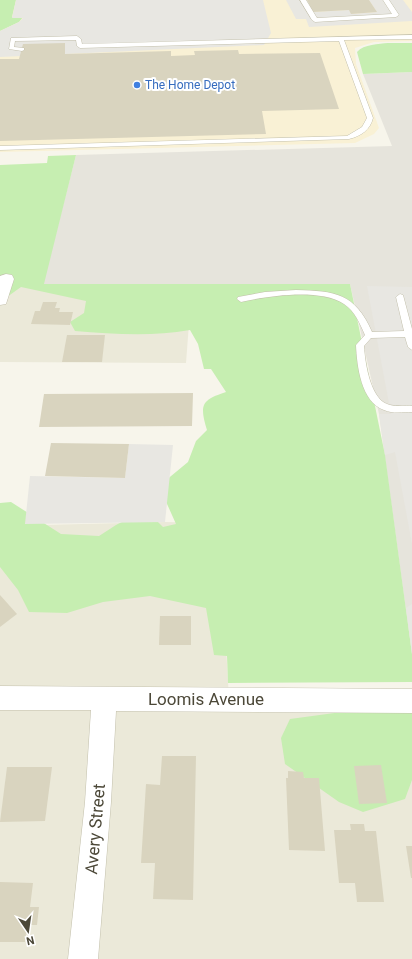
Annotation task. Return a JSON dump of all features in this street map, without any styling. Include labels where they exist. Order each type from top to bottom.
[{"type":"street","points":[[0,300],[6,279]]},
{"type":"street","name":"Loomis Avenue","points":[[0,698],[412,701]]},
{"type":"street","name":"Avery Street","points":[[83,959],[98,802],[104,699]]},
{"type":"lane","points":[[303,0],[315,20],[396,15],[386,0]]},
{"type":"lane","points":[[22,48],[11,48],[13,39],[77,38],[80,40],[80,46],[412,37]]},
{"type":"lane","points":[[0,148],[229,143],[348,138],[365,129],[370,118],[341,40]]},
{"type":"lane","points":[[241,299],[276,293],[301,292],[324,295],[346,301],[355,308],[369,335]]},
{"type":"lane","points":[[400,297],[411,334],[412,347]]},
{"type":"lane","points":[[411,334],[369,335],[360,345],[360,354],[369,388],[374,398],[387,408],[412,409]]},
{"type":"shaded area","points":[[0,0],[412,0],[412,41],[374,42],[355,48],[356,64],[379,128],[374,134],[355,143],[0,152]]},
{"type":"shaded area","points":[[16,0],[263,0],[271,33],[264,45],[0,57],[0,31],[19,22],[23,18],[12,18]]},
{"type":"shaded area","points":[[286,0],[307,0],[314,12],[349,10],[352,14],[377,12],[369,0],[403,0],[412,12],[412,21],[309,27],[306,19],[296,19]]},
{"type":"shaded area","points":[[412,72],[412,654],[379,414],[350,284],[43,284],[76,155],[392,146],[363,74]]},
{"type":"shaded area","points":[[0,202],[44,284],[192,284],[186,363],[0,362]]},
{"type":"shaded area","points":[[367,286],[412,287],[412,544],[395,452],[385,455],[379,414],[391,414]]},
{"type":"shaded area","points":[[129,444],[173,445],[165,522],[25,524],[30,476],[125,478]]},
{"type":"shaded area","points":[[165,522],[219,523],[229,699],[412,701],[412,959],[0,959],[0,526]]},
{"type":"shaded area","points":[[412,604],[412,654],[406,608]]},
{"type":"green space","points":[[0,0],[16,0],[12,17],[23,17],[19,22],[0,31]]},
{"type":"green space","points":[[388,43],[412,43],[412,72],[363,74],[357,52],[364,47]]},
{"type":"green space","points":[[76,155],[44,284],[350,284],[385,455],[412,654],[412,682],[228,683],[227,656],[214,655],[206,608],[150,596],[103,602],[67,613],[29,612],[18,590],[0,567],[0,503],[11,502],[61,534],[99,536],[135,515],[156,520],[163,527],[176,524],[159,486],[188,462],[196,441],[207,430],[203,414],[204,404],[212,398],[226,392],[211,369],[204,369],[198,344],[190,330],[161,334],[118,334],[75,331],[70,322],[84,313],[86,301],[21,287],[0,302],[0,165],[47,163],[48,156]]},
{"type":"green space","points":[[364,709],[412,710],[412,780],[405,799],[363,812],[339,802],[285,764],[281,738],[290,719]]},
{"type":"building","points":[[307,0],[369,0],[377,12],[351,14],[349,10],[313,12]]},
{"type":"building","name":"The Home Depot","points":[[65,43],[65,54],[171,51],[171,56],[195,55],[194,51],[238,50],[239,54],[320,53],[339,109],[262,111],[266,134],[0,141],[0,59],[19,59],[23,44]]},
{"type":"building","points":[[43,302],[57,302],[55,308],[60,308],[59,312],[73,312],[70,325],[31,324],[35,311],[40,311]]},
{"type":"building","points":[[67,335],[105,335],[102,362],[62,362]]},
{"type":"building","points":[[193,393],[192,426],[39,427],[44,394]]},
{"type":"building","points":[[51,443],[129,444],[125,478],[45,476]]},
{"type":"building","points":[[0,595],[17,614],[0,627]]},
{"type":"building","points":[[160,616],[191,616],[191,645],[159,645]]},
{"type":"building","points":[[162,756],[196,756],[193,900],[153,899],[155,863],[141,863],[146,784],[160,785]]},
{"type":"building","points":[[381,765],[387,803],[359,804],[354,766]]},
{"type":"building","points":[[7,767],[52,767],[45,821],[0,822]]},
{"type":"building","points":[[288,771],[303,772],[304,778],[319,778],[325,851],[289,850],[286,778],[288,778]]},
{"type":"building","points":[[350,824],[364,824],[365,831],[376,831],[384,902],[357,902],[355,883],[339,883],[334,830],[351,830]]},
{"type":"building","points":[[406,846],[412,846],[412,878],[411,878]]},
{"type":"building","points":[[0,882],[33,883],[30,907],[39,907],[37,925],[27,925],[25,942],[0,942]]},
{"type":"place","name":"The Home Depot","points":[[137,85]]}]
